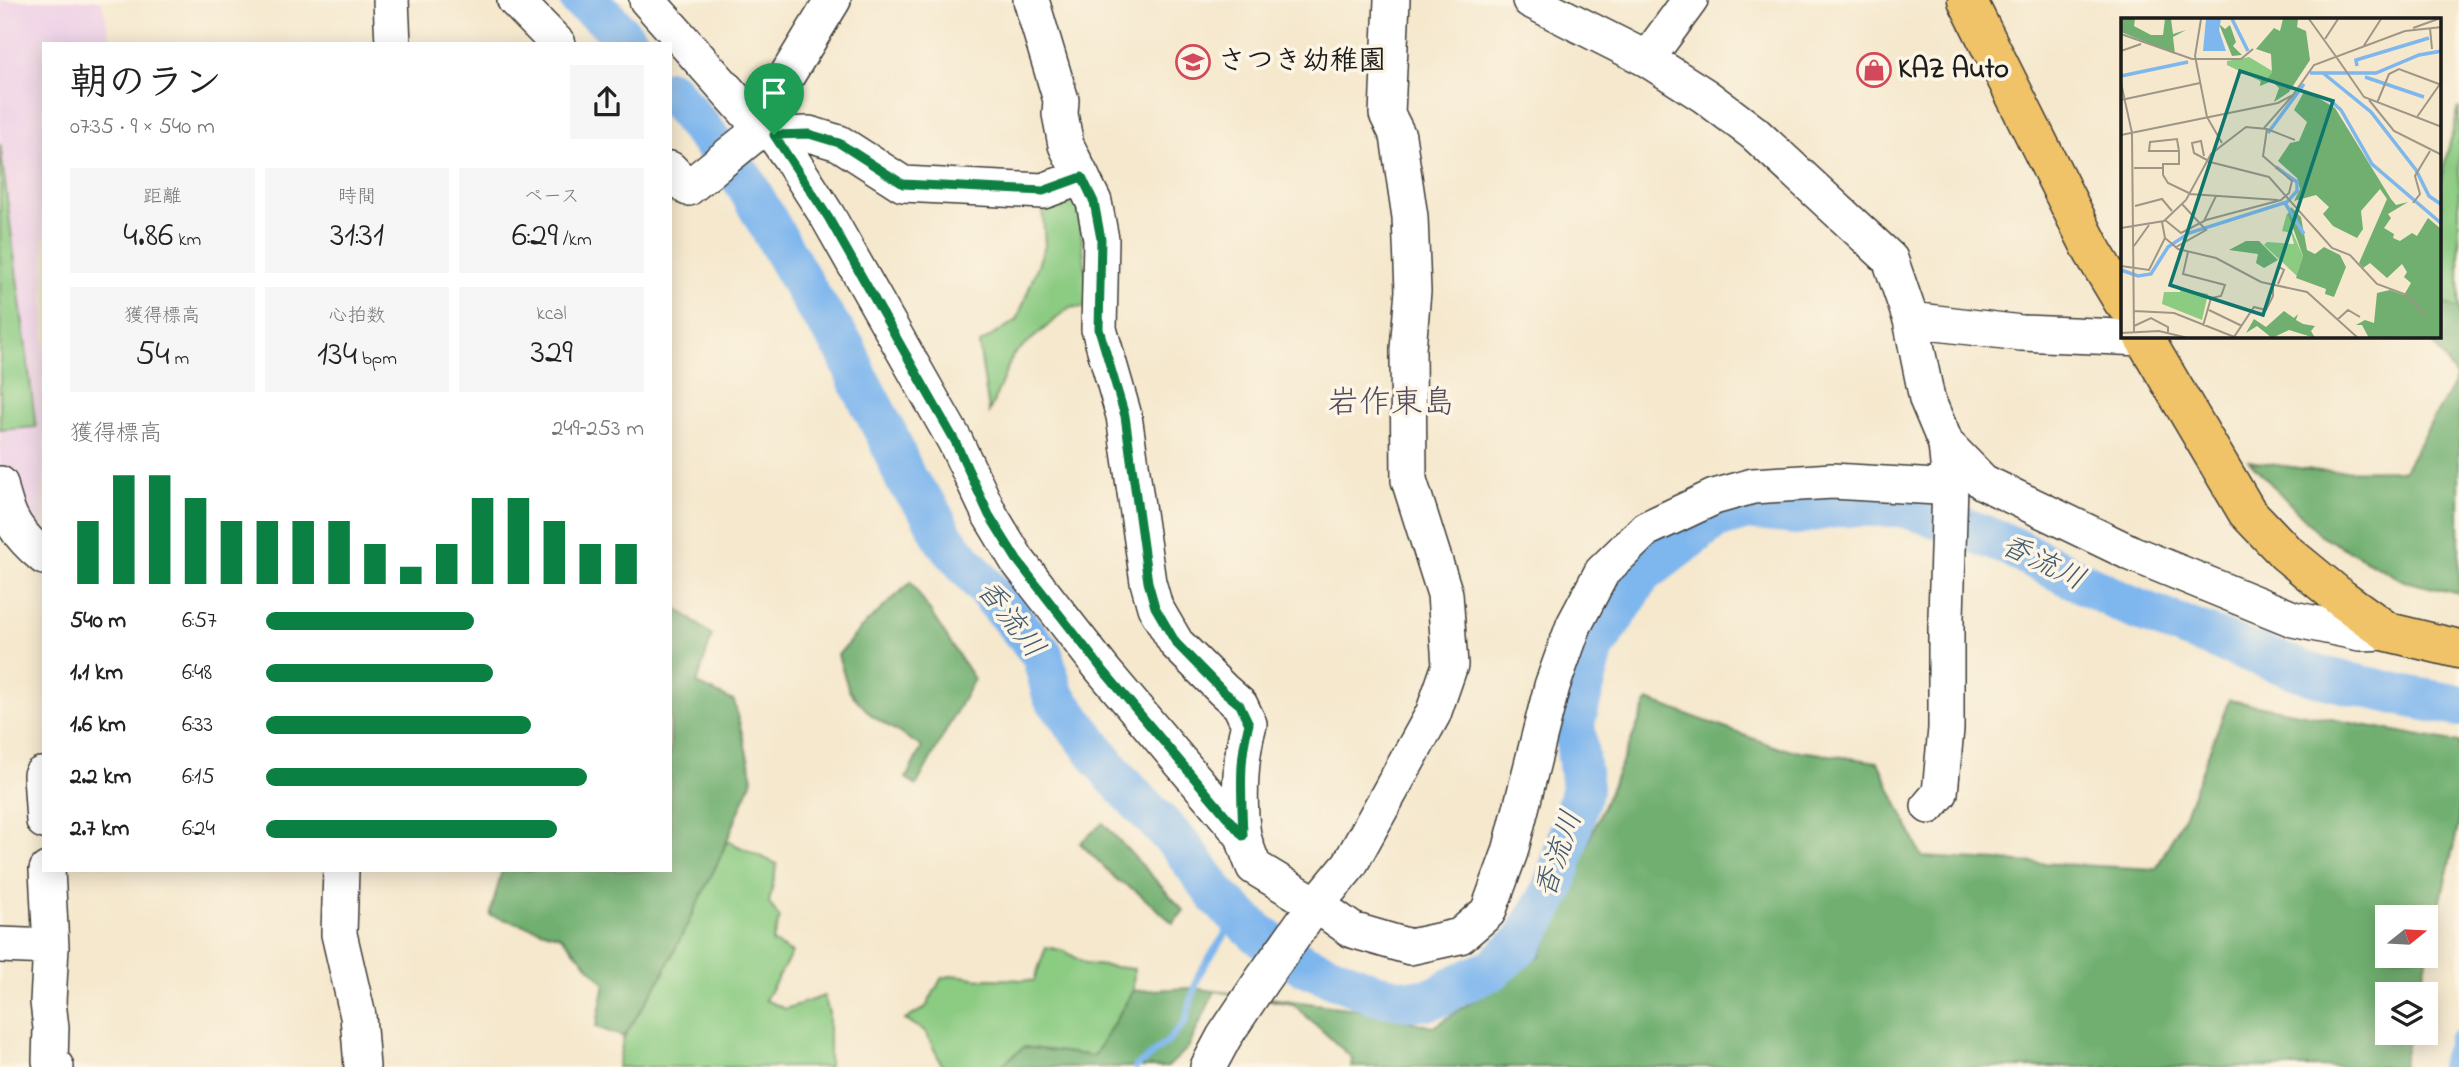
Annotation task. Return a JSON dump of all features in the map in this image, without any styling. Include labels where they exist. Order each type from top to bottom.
[{"type":"main road","points":[[1967,0],[2093,252],[2121,299]]},
{"type":"main road","points":[[2144,338],[2248,512],[2285,552],[2342,599],[2388,632],[2459,649]]},
{"type":"street","points":[[391,0],[393,42]]},
{"type":"street","points":[[515,0],[556,42]]},
{"type":"street","points":[[647,0],[749,114],[769,131],[828,217],[955,441],[989,515],[1017,560],[1102,669],[1243,836]]},
{"type":"street","points":[[769,131],[769,105],[833,0]]},
{"type":"street","points":[[1031,0],[1061,100],[1060,114],[1066,145],[1094,202],[1101,239],[1099,329],[1125,416],[1148,582],[1155,607],[1176,643],[1240,705],[1249,724],[1244,743],[1241,779],[1243,836],[1254,867],[1352,930],[1410,947],[1460,936],[1488,912],[1510,852],[1552,686],[1574,625],[1602,572],[1646,529],[1714,497],[1753,486],[1832,481],[1950,488]]},
{"type":"street","points":[[1208,1067],[1224,1037],[1314,908],[1350,864],[1433,714],[1450,664],[1445,594],[1409,480],[1408,349],[1413,291],[1410,217],[1398,136],[1387,114],[1392,0]]},
{"type":"street","points":[[1530,0],[1647,59],[1705,96],[1754,133],[1890,259],[1911,320],[1927,399],[1946,444],[1950,488],[1945,742],[1940,793],[1929,806]]},
{"type":"street","points":[[1647,59],[1690,0]]},
{"type":"street","points":[[679,179],[769,131],[809,134],[839,143],[903,184],[1043,191],[1082,177]]},
{"type":"street","points":[[1911,320],[2021,334],[2121,336]]},
{"type":"street","points":[[1946,444],[1983,482],[2131,553],[2293,619],[2360,634],[2388,632]]},
{"type":"street","points":[[0,484],[14,528],[42,555]]},
{"type":"street","points":[[41,775],[42,790]]},
{"type":"street","points":[[47,872],[51,947],[48,1002],[51,1028],[50,1061],[56,1067]]},
{"type":"street","points":[[341,872],[339,934],[358,1016],[359,1066]]},
{"type":"street","points":[[0,944],[51,947]]},
{"type":"shaded area","points":[[0,0],[101,0],[112,42],[42,42],[42,545],[13,517],[0,462]]},
{"type":"green space","points":[[2459,107],[2459,314],[2442,305],[2442,174]]},
{"type":"green space","points":[[0,144],[36,427],[0,430]]},
{"type":"green space","points":[[1076,188],[1090,308],[1070,307],[1013,355],[989,412],[979,344],[1017,320],[1045,246],[1042,198]]},
{"type":"green space","points":[[2442,303],[2459,309],[2459,594],[2404,581],[2320,535],[2249,461],[2320,471],[2404,470],[2457,378],[2429,338],[2442,338]]},
{"type":"green space","points":[[911,582],[974,679],[916,786],[906,778],[922,747],[872,716],[849,691],[838,655],[861,628]]},
{"type":"green space","points":[[672,605],[712,635],[697,684],[734,701],[753,778],[719,860],[662,976],[624,1037],[596,1027],[605,984],[561,936],[490,915],[501,872],[672,872]]},
{"type":"green space","points":[[1648,700],[1779,748],[1878,762],[1922,857],[2156,869],[2185,814],[2229,700],[2459,743],[2459,823],[2438,913],[2438,905],[2375,905],[2375,968],[2425,968],[2422,982],[2375,982],[2375,1045],[2407,1045],[2402,1067],[1351,1067],[1352,1058],[1293,1004],[1217,991],[1355,1009],[1434,1027],[1541,955]]},
{"type":"green space","points":[[1103,823],[1184,911],[1173,923],[1136,891],[1117,880],[1080,843]]},
{"type":"green space","points":[[727,841],[777,864],[769,903],[780,918],[772,942],[792,953],[765,1000],[785,1009],[824,996],[829,1013],[829,1067],[617,1067],[624,1037],[662,976]]},
{"type":"green space","points":[[1046,947],[1065,951],[1085,964],[1134,969],[1133,991],[1094,1056],[1024,1047],[999,1067],[943,1067],[925,1031],[905,1020],[926,1007],[941,979],[958,975],[977,979],[1034,981]]},
{"type":"green space","points":[[1191,988],[1215,991],[1188,1048],[1168,1067],[999,1067],[1024,1047],[1094,1056],[1133,991]]},
{"type":"waterway","name":"香流川","points":[[581,0],[605,17],[627,42]]},
{"type":"waterway","name":"香流川","points":[[672,93],[743,179],[812,300],[846,350],[906,480],[928,508],[945,540],[1042,654],[1053,695],[1115,777],[1182,847],[1218,897],[1257,933],[1302,964],[1375,994],[1405,1000],[1426,1000],[1443,995],[1451,988],[1493,969],[1524,941],[1554,888],[1582,789],[1574,723],[1594,647],[1642,574],[1714,519],[1747,509],[1796,514],[1838,506],[1900,506],[2010,546],[2131,607],[2313,675],[2459,706]]},
{"type":"waterway","points":[[1136,1067],[1167,1042],[1185,1022],[1199,974],[1228,930],[1240,918]]},
{"type":"waterway","points":[[2451,1067],[2459,1042]]},
{"type":"place","name":"さつき幼稚園","points":[[1193,62]]},
{"type":"place","name":"KAZ Auto","points":[[1874,70]]},
{"type":"district","name":"岩作東島","points":[[1391,404]]},
{"type":"route","points":[[809,134],[839,143],[903,184],[1043,191],[1082,177],[1094,202],[1101,239],[1099,329],[1125,416],[1148,582],[1155,607],[1176,643],[1240,705],[1249,724],[1244,743],[1241,779],[1243,836],[1102,669],[1017,560],[989,515],[955,441],[828,217],[774,135],[809,134]]}]
